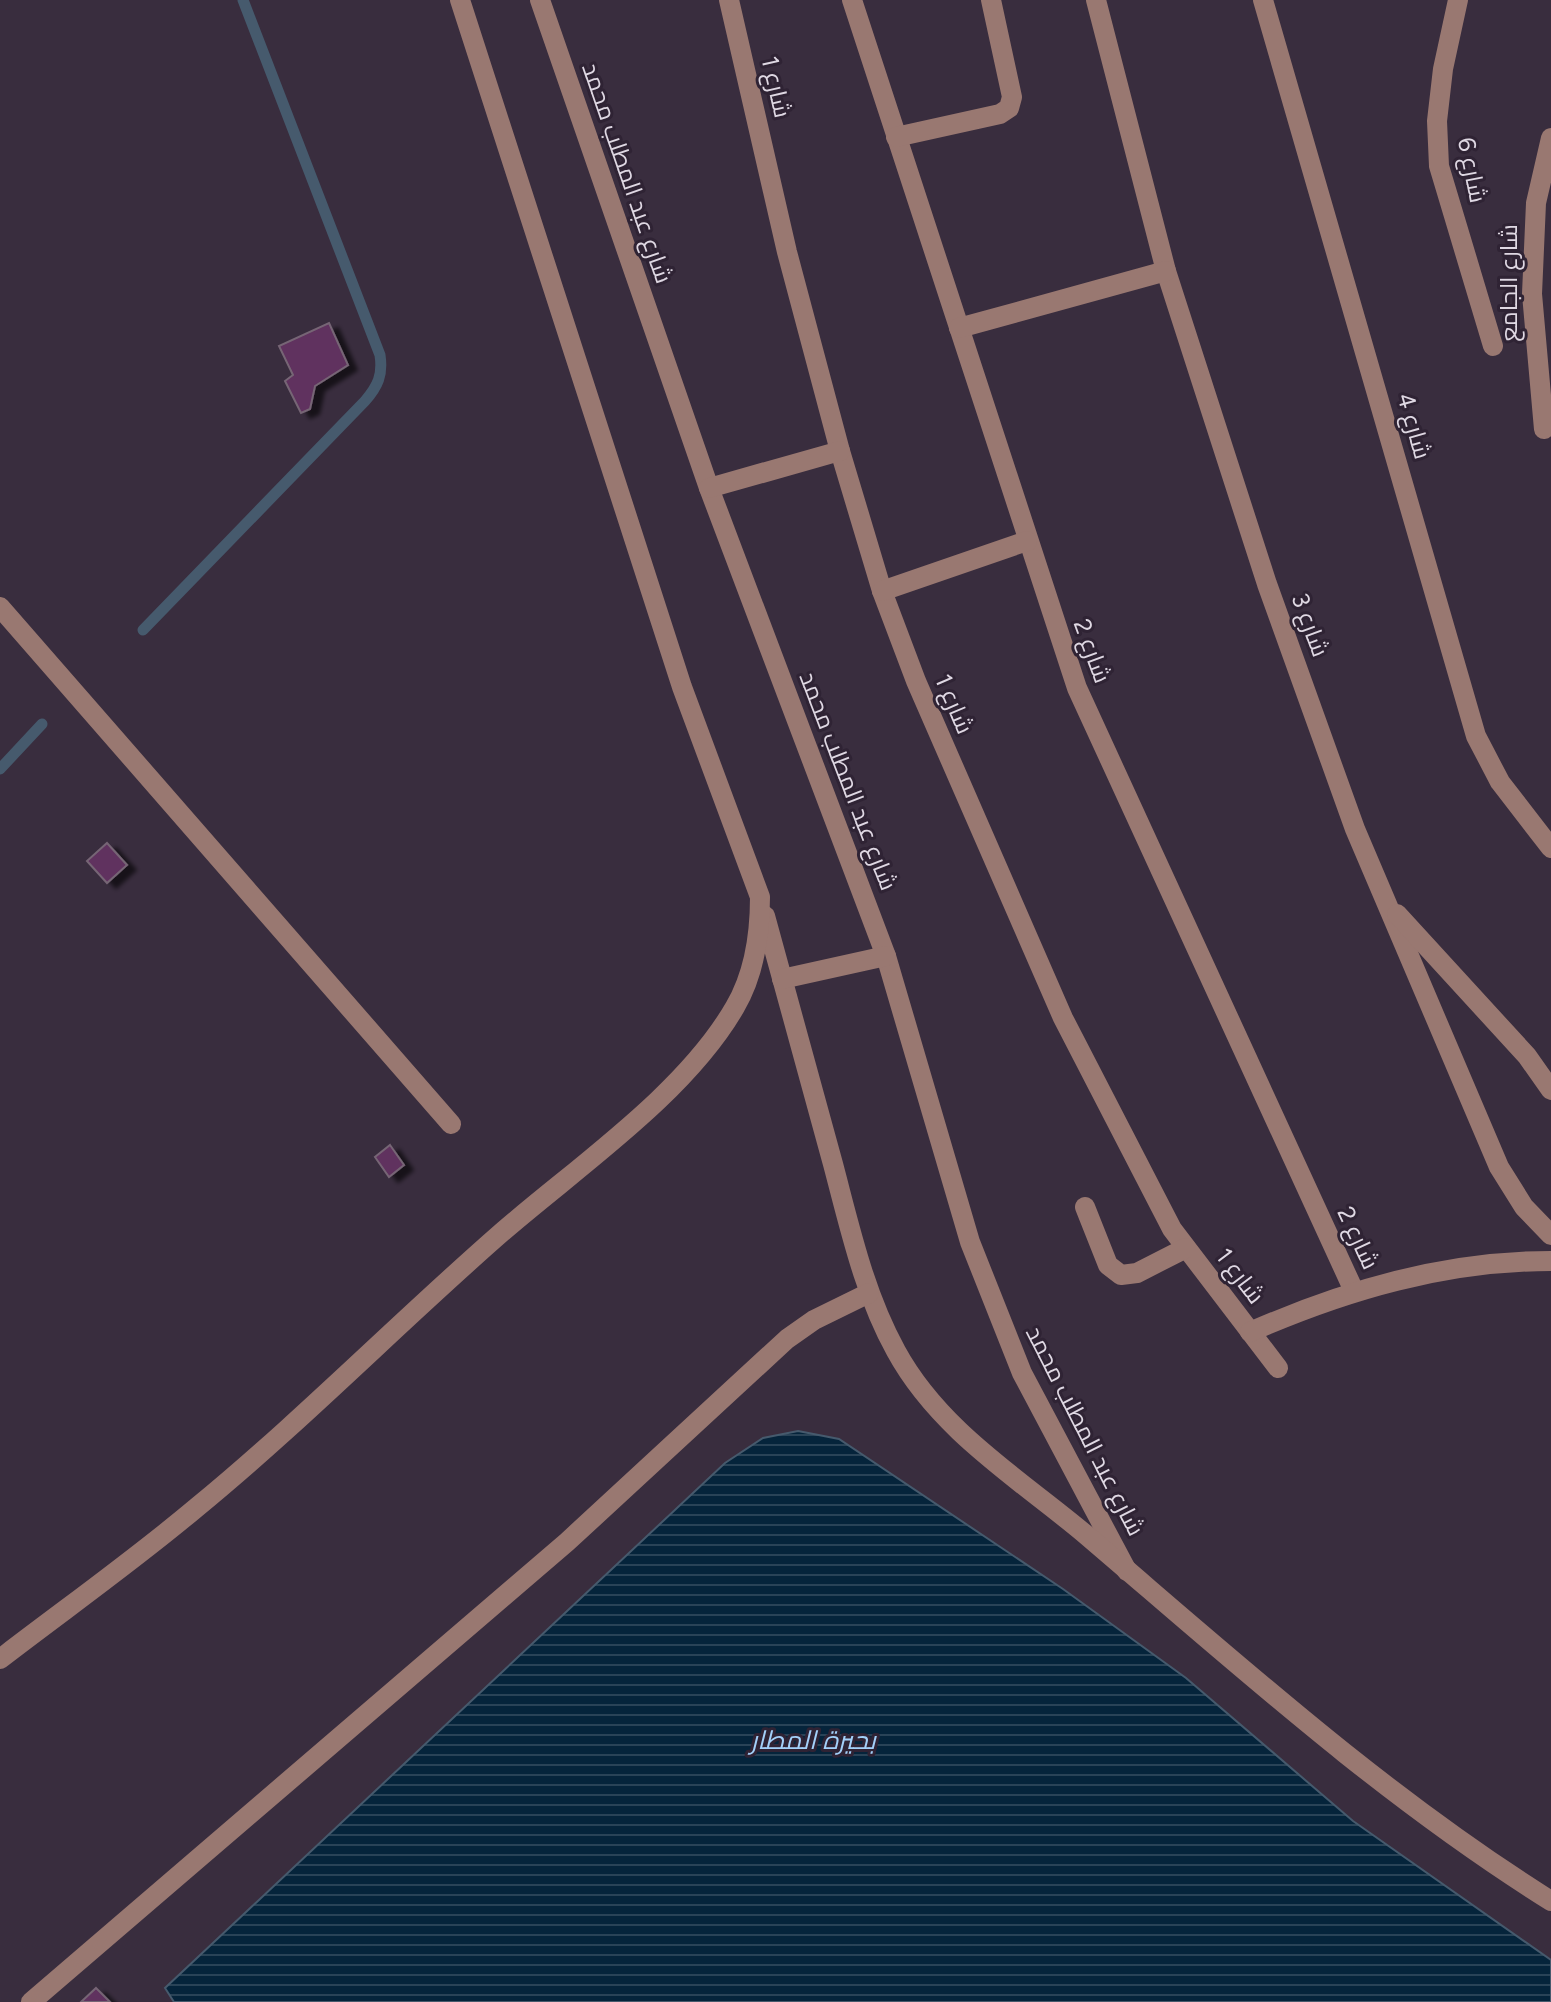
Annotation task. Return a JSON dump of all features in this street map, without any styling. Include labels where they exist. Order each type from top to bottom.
[{"type":"street","points":[[460,0],[682,687],[760,897],[869,1293],[897,1354],[941,1412],[986,1457],[1127,1571],[1283,1704],[1475,1854],[1551,1901]]},
{"type":"street","name":"شارع عبد المطلب محمد","points":[[540,0],[709,488],[886,956],[970,1242],[1022,1373],[1127,1571]]},
{"type":"street","name":"شارع 1","points":[[729,0],[787,252],[840,451],[882,591],[916,681],[1032,953],[1142,1171],[1186,1248],[1278,1368]]},
{"type":"street","name":"شارع 2","points":[[852,0],[1059,639],[1098,739],[1354,1291]]},
{"type":"street","points":[[896,137],[1000,114],[1009,108],[1012,97],[991,0]]},
{"type":"street","name":"شارع 3","points":[[1096,0],[1166,271],[1272,598],[1355,829],[1499,1167],[1524,1207],[1551,1235]]},
{"type":"street","name":"شارع 4","points":[[1263,0],[1476,736],[1500,782],[1551,848]]},
{"type":"street","name":"شارع 6","points":[[1458,0],[1443,69],[1437,121],[1439,166],[1493,346]]},
{"type":"street","name":"شارع الجامع","points":[[1544,429],[1532,294],[1536,203],[1551,138]]},
{"type":"street","points":[[959,328],[1166,271]]},
{"type":"street","points":[[709,488],[840,451]]},
{"type":"street","points":[[882,591],[1027,541]]},
{"type":"street","points":[[0,607],[451,1124]]},
{"type":"street","points":[[0,1659],[196,1509],[500,1234],[678,1080],[698,1059],[736,1006],[752,967],[760,933],[760,897]]},
{"type":"street","points":[[1387,903],[1527,1056],[1551,1090]]},
{"type":"street","points":[[782,979],[886,956]]},
{"type":"street","points":[[1085,1207],[1108,1265],[1121,1275],[1137,1273],[1186,1248]]},
{"type":"street","points":[[1250,1332],[1354,1291],[1465,1267],[1551,1261]]},
{"type":"street","points":[[31,2002],[567,1542],[787,1339],[814,1320],[869,1293]]},
{"type":"water","name":"بحيرة المطار","points":[[798,1431],[839,1439],[1063,1589],[1186,1678],[1353,1821],[1551,1960],[1551,2002],[174,2002],[165,1988],[725,1463],[763,1438]]},
{"type":"building","points":[[329,323],[348,365],[315,386],[310,409],[301,413],[285,381],[293,375],[279,346]]},
{"type":"building","points":[[107,843],[127,865],[107,883],[87,861]]},
{"type":"building","points":[[390,1145],[404,1165],[389,1177],[375,1157]]},
{"type":"building","points":[[96,1988],[110,2002],[81,2002]]},
{"type":"waterway","points":[[143,630],[365,401],[376,385],[381,369],[380,355],[243,0]]},
{"type":"waterway","points":[[0,769],[42,724]]}]
